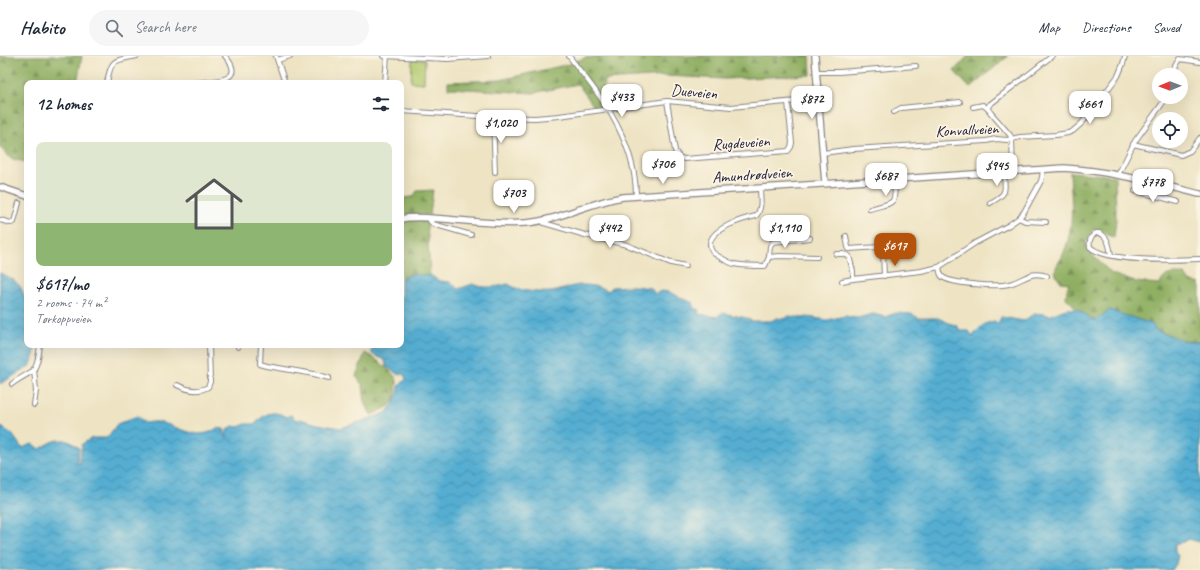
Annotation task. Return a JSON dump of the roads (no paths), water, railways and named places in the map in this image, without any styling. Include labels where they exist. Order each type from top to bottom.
[{"type":"main road","points":[[815,56],[825,183]]},
{"type":"main road","name":"Amundrødveien","points":[[404,219],[414,217],[514,223],[529,222],[556,217],[606,201],[636,196],[1064,168],[1082,169],[1118,175],[1200,194]]},
{"type":"main road","points":[[0,187],[24,195]]},
{"type":"street","points":[[108,80],[111,64],[114,61],[137,56]]},
{"type":"street","points":[[223,80],[232,74],[233,68],[225,56]]},
{"type":"street","points":[[283,80],[277,58],[290,56]]},
{"type":"street","points":[[382,56],[448,59],[488,56]]},
{"type":"street","points":[[385,80],[387,56]]},
{"type":"street","points":[[569,56],[608,109],[621,135],[628,154],[635,182],[636,196]]},
{"type":"street","name":"Konvallveien","points":[[988,110],[993,102],[1052,56]]},
{"type":"street","name":"Konvallveien","points":[[823,153],[853,149],[923,144],[986,141],[996,139],[1012,140],[1068,133],[1076,129],[1082,123],[1118,76],[1125,56]]},
{"type":"street","points":[[1176,68],[1180,59],[1200,62]]},
{"type":"street","points":[[816,72],[839,72],[916,66]]},
{"type":"street","name":"Dueveien","points":[[404,112],[493,117],[543,117],[667,101],[728,107],[819,100]]},
{"type":"street","name":"Rugdeveien","points":[[667,101],[675,151],[679,157],[684,159],[788,151],[792,143],[788,102]]},
{"type":"street","name":"Konvallveien","points":[[894,112],[901,108],[960,102]]},
{"type":"street","points":[[1118,175],[1133,144],[1162,104]]},
{"type":"street","name":"Konvallveien","points":[[973,107],[983,105],[1010,135],[1012,140],[1013,171]]},
{"type":"street","points":[[493,117],[495,172]]},
{"type":"street","points":[[1133,144],[1181,154],[1190,151],[1200,138]]},
{"type":"street","points":[[842,281],[921,271],[939,267],[974,244],[1019,218],[1024,212],[1041,181],[1043,169]]},
{"type":"street","points":[[990,203],[1000,197],[1004,192],[1004,171]]},
{"type":"street","points":[[870,209],[886,205],[893,201],[895,196],[895,178]]},
{"type":"street","points":[[1156,196],[1158,184]]},
{"type":"street","points":[[760,188],[760,205],[756,216],[733,223],[717,233],[710,241],[712,253],[732,264],[765,266],[769,257],[770,246],[773,242],[810,238]]},
{"type":"street","points":[[1135,191],[1178,202]]},
{"type":"street","points":[[0,220],[11,223],[14,222],[19,204]]},
{"type":"street","points":[[430,218],[430,221],[433,224],[472,235]]},
{"type":"street","points":[[1019,218],[1025,221],[1046,222]]},
{"type":"street","points":[[542,220],[544,223],[585,235],[628,245],[671,263],[686,266]]},
{"type":"street","points":[[1111,255],[1109,246],[1104,236],[1100,233],[1093,235],[1090,240],[1090,247],[1099,253],[1111,255],[1140,259],[1200,259]]},
{"type":"street","points":[[846,236],[849,249],[881,248],[884,276]]},
{"type":"street","points":[[836,254],[849,256],[854,279]]},
{"type":"street","points":[[769,257],[817,257]]},
{"type":"street","points":[[939,267],[941,274],[946,279],[984,285],[1010,284],[1036,273],[1047,276]]},
{"type":"street","points":[[12,384],[16,380],[33,371],[36,366],[39,348]]},
{"type":"street","points":[[177,385],[188,390],[203,390],[208,387],[210,382],[209,348]]},
{"type":"street","points":[[261,348],[260,364],[329,378]]},
{"type":"street","points":[[34,368],[36,391],[34,405]]},
{"type":"water","points":[[0,273],[16,282],[23,293],[24,348],[36,348],[31,365],[0,384]]},
{"type":"water","points":[[412,274],[432,276],[439,281],[450,282],[458,289],[473,284],[481,287],[490,287],[508,284],[522,290],[540,292],[551,292],[582,285],[596,286],[609,291],[612,287],[633,286],[651,288],[655,294],[661,291],[669,292],[693,303],[694,309],[699,309],[698,314],[717,317],[722,313],[747,318],[751,321],[771,321],[777,318],[784,319],[789,316],[827,320],[845,316],[858,318],[873,314],[885,317],[896,313],[911,314],[919,318],[938,318],[957,325],[960,331],[969,331],[973,337],[985,324],[995,321],[998,324],[1001,317],[1025,321],[1034,314],[1039,313],[1050,316],[1069,309],[1078,310],[1095,321],[1109,310],[1152,324],[1157,331],[1186,341],[1200,342],[1200,540],[1199,542],[1189,539],[1184,542],[1177,543],[1175,546],[1175,552],[1178,556],[1176,564],[1172,570],[0,570],[0,426],[12,434],[22,448],[32,444],[40,449],[55,441],[68,441],[79,448],[77,463],[79,464],[82,444],[92,438],[107,438],[117,424],[137,416],[145,423],[158,422],[188,432],[202,434],[217,428],[224,429],[227,437],[227,430],[233,426],[238,427],[246,424],[255,424],[265,415],[273,413],[286,417],[291,415],[295,419],[341,428],[386,413],[393,404],[398,393],[399,386],[406,379],[404,374],[397,374],[386,366],[385,360],[372,354],[371,348],[404,348],[404,277]]}]
